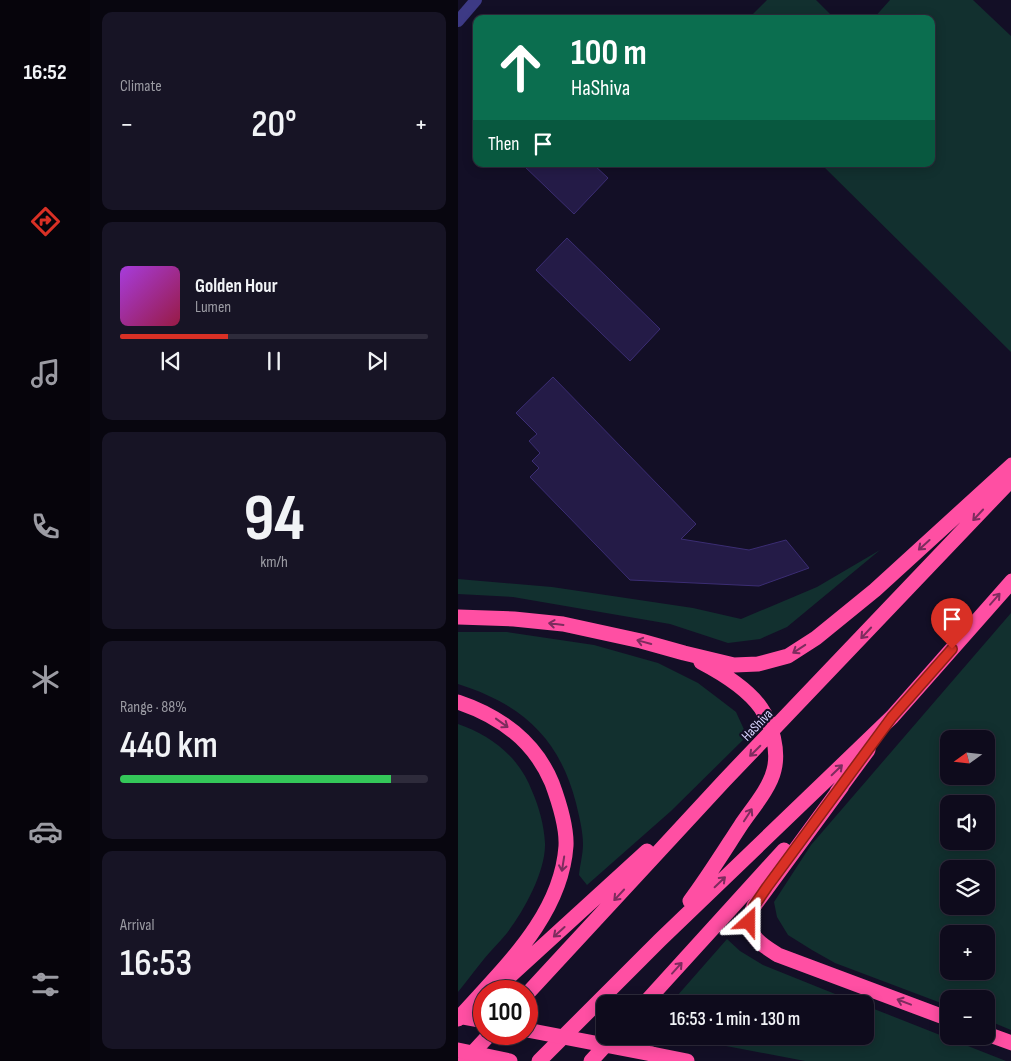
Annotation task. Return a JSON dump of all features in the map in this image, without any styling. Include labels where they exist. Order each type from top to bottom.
[{"type":"highway","points":[[458,617],[514,618],[563,624],[734,665],[758,664],[788,656],[816,638],[874,590],[1012,465]]},
{"type":"highway","name":"HaShiva","points":[[538,982],[724,782],[1012,479]]},
{"type":"highway","points":[[539,1061],[660,940],[892,717],[1012,581]]},
{"type":"highway","points":[[660,940],[704,883],[764,790],[774,771],[776,753],[772,733],[761,708],[746,692],[716,670],[684,653]]},
{"type":"highway","points":[[458,702],[492,716],[525,741],[538,756],[556,794],[566,844],[562,870],[542,917],[524,946],[458,1018]]},
{"type":"highway","points":[[892,717],[754,906],[749,922],[753,935],[761,944],[778,955],[940,1016]]},
{"type":"highway","points":[[505,980],[724,782]]},
{"type":"highway","points":[[652,995],[842,786]]},
{"type":"highway","points":[[458,1023],[473,1009]]},
{"type":"highway","points":[[458,1018],[473,1020]]},
{"type":"highway","points":[[538,1032],[687,1061]]},
{"type":"highway","points":[[995,1037],[1012,1043]]},
{"type":"highway","points":[[465,1061],[480,1045]]},
{"type":"highway","points":[[592,1061],[606,1045]]},
{"type":"highway","points":[[458,1050],[510,1061]]},
{"type":"street","points":[[460,16],[476,0]]},
{"type":"green space","points":[[767,0],[816,0],[831,15],[752,15]]},
{"type":"green space","points":[[890,0],[973,0],[1011,36],[1011,352],[824,167],[935,167],[935,15],[877,15]]},
{"type":"green space","points":[[880,550],[787,627],[760,639],[728,643],[670,624],[513,597],[458,594],[458,579],[552,587],[693,608],[741,619],[817,587]]},
{"type":"green space","points":[[1011,613],[1011,1030],[995,1023],[995,990],[940,990],[940,1003],[835,963],[788,935],[777,917],[774,902],[811,845]]},
{"type":"green space","points":[[458,632],[507,632],[594,645],[658,663],[698,683],[736,712],[747,736],[671,811],[587,885],[579,875],[583,852],[580,818],[569,780],[559,759],[548,742],[519,713],[480,692],[458,684]]},
{"type":"green space","points":[[458,724],[493,741],[520,768],[537,803],[545,843],[542,866],[538,878],[520,914],[507,933],[458,992]]},
{"type":"green space","points":[[727,939],[740,951],[763,965],[838,995],[678,995]]},
{"type":"green space","points":[[874,1009],[940,1035],[940,1045],[965,1045],[1006,1061],[805,1061],[721,1045],[874,1045]]},
{"type":"building","points":[[525,167],[596,167],[608,178],[574,214]]},
{"type":"building","points":[[567,238],[660,329],[630,361],[536,270]]},
{"type":"building","points":[[553,377],[696,524],[681,539],[749,550],[786,540],[809,568],[759,586],[630,580],[530,477],[539,468],[532,461],[540,453],[529,441],[537,434],[516,413]]},
{"type":"route","points":[[749,922],[754,906],[767,887],[892,717],[952,649]]}]
